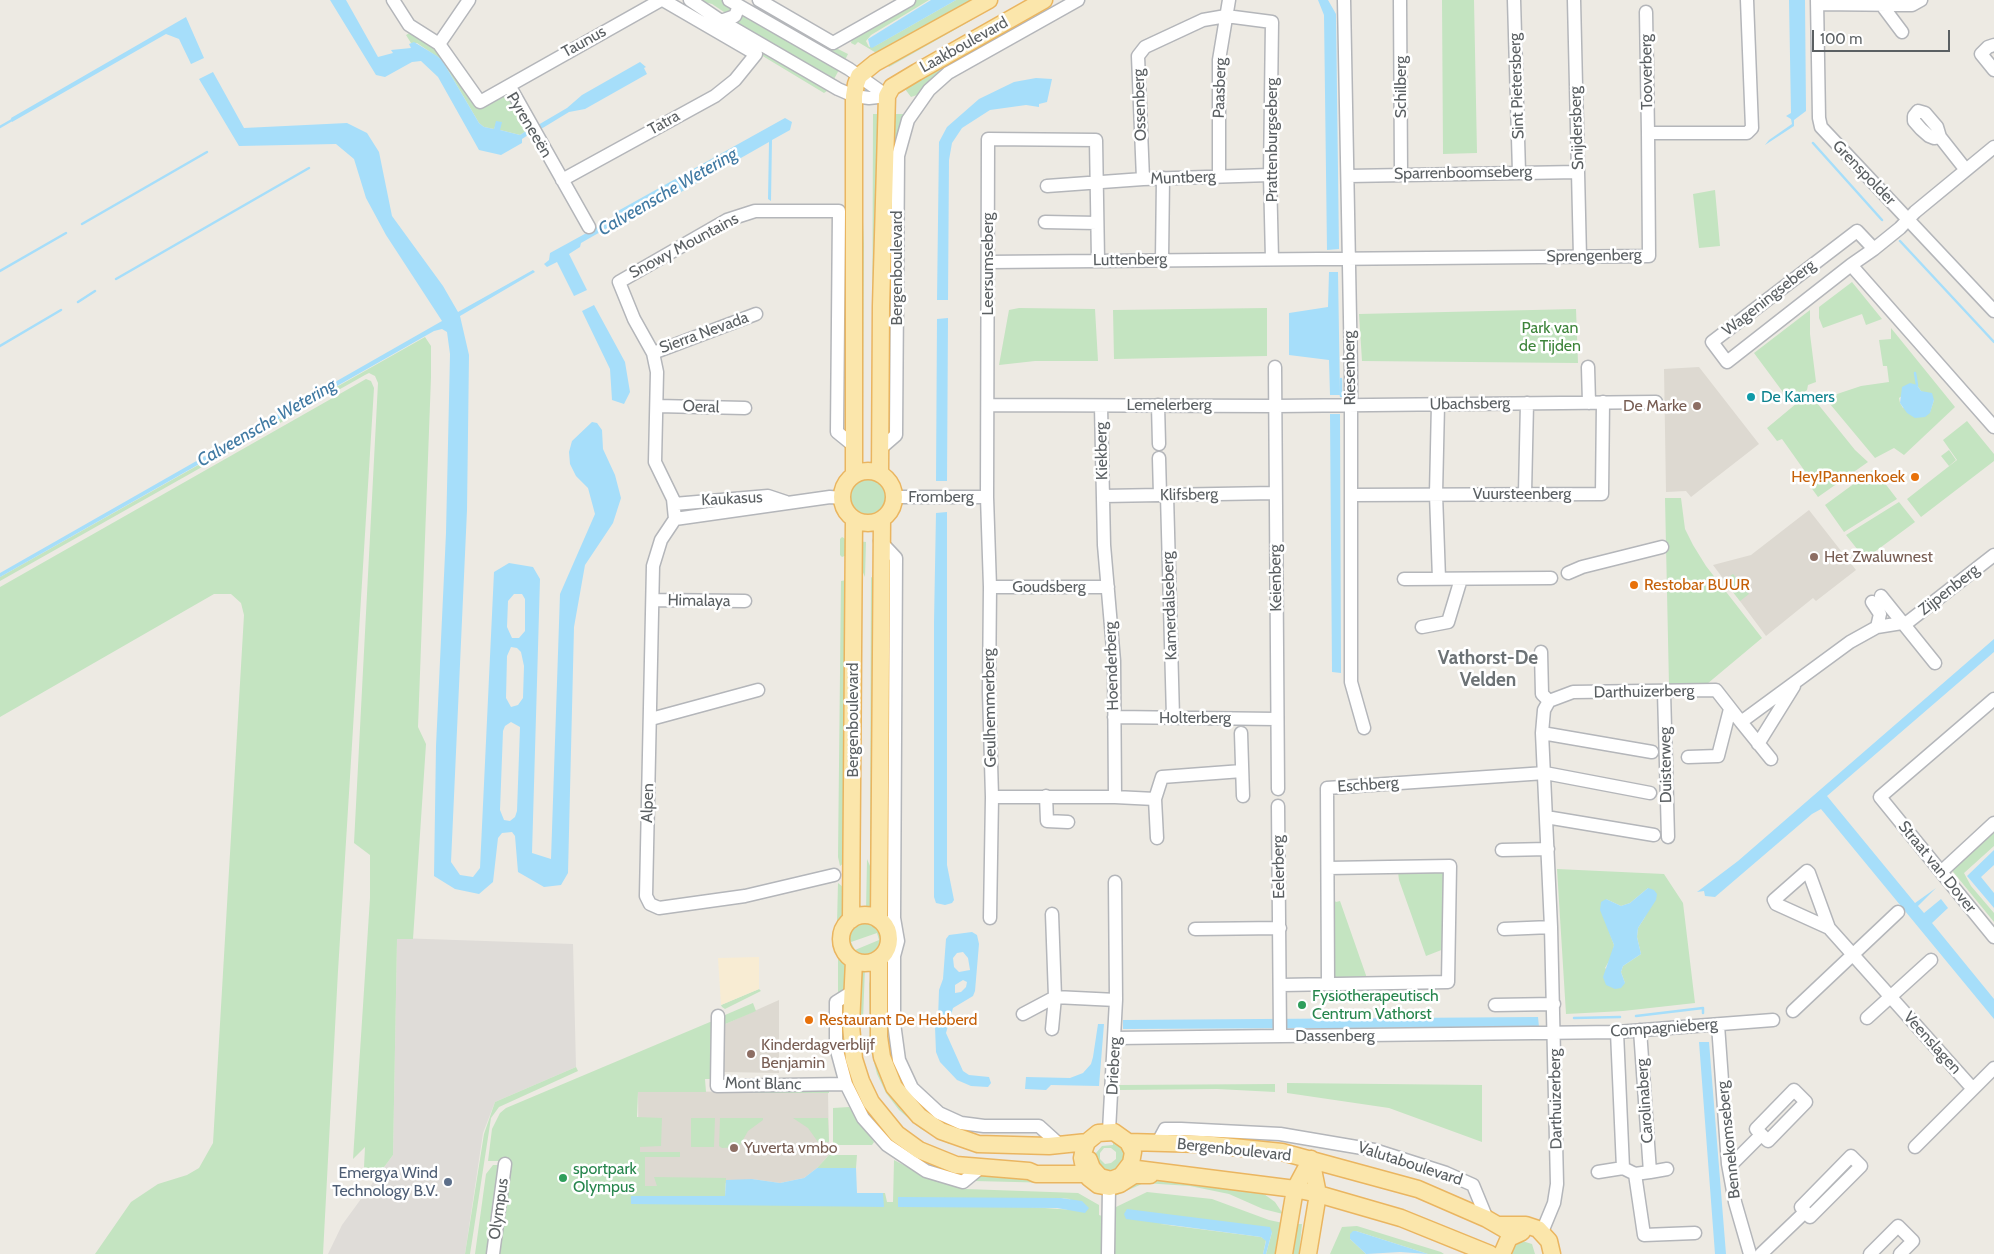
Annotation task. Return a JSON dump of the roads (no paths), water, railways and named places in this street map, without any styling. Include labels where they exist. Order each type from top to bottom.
[{"type":"main road","name":"Laakboulevard","points":[[859,76],[885,56],[989,0]]},
{"type":"main road","name":"Laakboulevard","points":[[888,96],[892,87],[1044,0]]},
{"type":"main road","points":[[854,475],[854,96],[859,76]]},
{"type":"main road","name":"Bergenboulevard","points":[[880,474],[881,306],[888,96]]},
{"type":"main road","points":[[866,471],[880,474],[892,485],[895,497],[893,506],[882,519],[865,523],[854,519],[847,513],[836,497],[854,475],[866,471]]},
{"type":"main road","name":"Bergenboulevard","points":[[851,920],[854,519]]},
{"type":"main road","name":"Bergenboulevard","points":[[879,920],[880,541],[882,519]]},
{"type":"main road","points":[[863,916],[879,920],[886,929],[889,940],[886,951],[879,958],[868,963],[854,961],[845,952],[841,940],[844,928],[851,920],[863,916]]},
{"type":"main road","points":[[879,958],[879,1036],[882,1057],[894,1087],[919,1116],[941,1131],[978,1144],[1060,1145],[1087,1142],[1098,1133],[1109,1131],[1118,1133],[1128,1142],[1133,1152],[1130,1173],[1110,1183],[1093,1182],[1087,1166],[1087,1142]]},
{"type":"main road","points":[[854,961],[851,1037],[854,1059],[861,1081],[879,1113],[897,1134],[919,1150],[956,1165],[1028,1172],[1036,1168],[1087,1166]]},
{"type":"main road","points":[[1087,1166],[1091,1150],[1109,1131]]},
{"type":"main road","name":"Bergenboulevard","points":[[1128,1142],[1203,1144],[1257,1149],[1282,1152],[1311,1159]]},
{"type":"main road","points":[[1284,1254],[1294,1188],[1311,1159]]},
{"type":"main road","points":[[1308,1254],[1318,1194],[1311,1159]]},
{"type":"main road","name":"Valutaboulevard","points":[[1311,1159],[1418,1189],[1492,1222],[1526,1230]]},
{"type":"main road","name":"Bergenboulevard","points":[[1130,1173],[1166,1172],[1294,1188],[1318,1194]]},
{"type":"main road","points":[[1318,1194],[1401,1218],[1490,1254]]},
{"type":"main road","points":[[1502,1254],[1505,1243],[1526,1230],[1551,1245],[1550,1252]]},
{"type":"main road","points":[[1455,1240],[1468,1254]]},
{"type":"street","name":"Pyreneeën","points":[[393,0],[409,25],[439,44],[480,102],[510,86],[589,227]]},
{"type":"street","points":[[439,44],[469,0]]},
{"type":"street","name":"Tatra","points":[[562,180],[715,96],[739,77],[756,54],[662,0]]},
{"type":"street","name":"Taunus","points":[[510,86],[662,0]]},
{"type":"street","points":[[690,0],[721,22],[854,96],[869,98],[888,96]]},
{"type":"street","points":[[759,0],[833,43],[903,2]]},
{"type":"street","name":"Laakboulevard","points":[[928,90],[948,73],[1078,0]]},
{"type":"street","name":"Paasberg","points":[[1219,176],[1219,60],[1229,0]]},
{"type":"street","name":"Schilberg","points":[[1400,0],[1401,173]]},
{"type":"street","name":"Sint Pietersberg","points":[[1514,0],[1519,172]]},
{"type":"street","name":"Snijdersberg","points":[[1574,0],[1580,257]]},
{"type":"street","points":[[1648,133],[1747,133],[1752,128],[1746,0]]},
{"type":"street","points":[[1817,2],[1912,4],[1921,0]]},
{"type":"street","name":"Riesenberg","points":[[1343,2],[1348,176],[1351,405],[1351,682],[1364,728]]},
{"type":"street","name":"Grenspolder","points":[[1817,2],[1819,123],[1826,133],[1994,311]]},
{"type":"street","points":[[721,22],[735,16],[734,3]]},
{"type":"street","points":[[734,3],[859,76],[888,96]]},
{"type":"street","points":[[1881,4],[1902,32]]},
{"type":"street","name":"Tooverberg","points":[[1646,12],[1648,133]]},
{"type":"street","name":"Ossenberg","points":[[1142,179],[1138,56],[1145,47],[1203,20],[1226,16],[1272,22]]},
{"type":"street","name":"Prattenburgseberg","points":[[1272,22],[1270,175],[1272,259]]},
{"type":"street","points":[[1994,45],[1988,47],[1981,54],[1994,70]]},
{"type":"street","name":"Bergenboulevard","points":[[881,448],[896,435],[898,156],[908,120],[928,90]]},
{"type":"street","name":"Sprengenberg","points":[[1272,259],[1649,256],[1648,133]]},
{"type":"street","points":[[1940,137],[1966,170]]},
{"type":"street","name":"Leersumseberg","points":[[987,497],[988,139],[1096,140],[1096,182]]},
{"type":"street","name":"Wageningseberg","points":[[1874,249],[1857,231],[1712,342],[1727,362],[1874,249],[1915,212],[1994,148]]},
{"type":"street","name":"Sparrenboomseberg","points":[[1348,176],[1401,173],[1578,172]]},
{"type":"street","name":"Muntberg","points":[[1047,186],[1142,179],[1270,175]]},
{"type":"street","points":[[1162,259],[1163,178]]},
{"type":"street","points":[[1096,182],[1098,260]]},
{"type":"street","name":"Snowy Mountains","points":[[653,353],[634,319],[618,282],[727,220],[741,215],[775,210],[839,211],[837,432],[853,444]]},
{"type":"street","points":[[1044,222],[1097,223]]},
{"type":"street","name":"Luttenberg","points":[[988,262],[1272,259]]},
{"type":"street","points":[[1851,265],[1994,427]]},
{"type":"street","name":"Sierra Nevada","points":[[653,353],[756,314]]},
{"type":"street","points":[[653,353],[656,372],[655,462],[674,504],[675,519]]},
{"type":"street","name":"Keienberg","points":[[1275,367],[1278,674],[1276,720],[1278,789]]},
{"type":"street","points":[[1588,367],[1589,403]]},
{"type":"street","name":"Vuursteenberg","points":[[1351,495],[1602,494],[1603,402]]},
{"type":"street","name":"Ubachsberg","points":[[1351,405],[1656,402]]},
{"type":"street","points":[[1525,493],[1526,403]]},
{"type":"street","points":[[1438,404],[1436,494],[1439,579]]},
{"type":"street","name":"Lemelerberg","points":[[988,405],[1351,405]]},
{"type":"street","points":[[1158,405],[1158,444]]},
{"type":"street","name":"Oeral","points":[[656,406],[745,408]]},
{"type":"street","name":"Kiekberg","points":[[1101,406],[1103,496]]},
{"type":"street","name":"Kamerdalseberg","points":[[1159,458],[1163,495],[1173,717]]},
{"type":"street","name":"Klifsberg","points":[[1103,496],[1275,493]]},
{"type":"street","name":"Kaukasus","points":[[674,504],[768,496],[789,503]]},
{"type":"street","name":"Hoenderberg","points":[[1103,496],[1114,661],[1115,797]]},
{"type":"street","name":"Kaukasus","points":[[675,519],[836,497]]},
{"type":"street","name":"Fromberg","points":[[895,497],[987,497]]},
{"type":"street","name":"Geulhemmerberg","points":[[987,497],[992,796],[990,918]]},
{"type":"street","name":"Alpen","points":[[675,519],[661,540],[653,566],[646,896],[650,904],[659,908],[745,896],[834,875]]},
{"type":"street","points":[[880,541],[896,558],[894,921],[898,941],[894,956],[896,1042],[899,1060],[912,1088],[940,1113],[961,1123],[984,1126],[1039,1126],[1060,1145]]},
{"type":"street","points":[[1568,573],[1582,567],[1662,547]]},
{"type":"street","name":"Zijpenberg","points":[[1904,623],[1994,555]]},
{"type":"street","points":[[1404,579],[1551,578]]},
{"type":"street","points":[[1422,627],[1448,622],[1461,580]]},
{"type":"street","name":"Goudsberg","points":[[990,587],[1108,587]]},
{"type":"street","points":[[1877,627],[1880,614],[1877,599],[1904,623],[1935,663]]},
{"type":"street","name":"Himalaya","points":[[653,600],[745,601]]},
{"type":"street","points":[[1741,722],[1850,642],[1877,627],[1904,623]]},
{"type":"street","points":[[1541,652],[1542,694],[1549,701]]},
{"type":"street","points":[[1758,744],[1798,681]]},
{"type":"street","points":[[651,719],[758,690]]},
{"type":"street","name":"Darthuizerberg","points":[[1526,1230],[1554,1203],[1557,1184],[1555,1033],[1542,733],[1544,710],[1549,701],[1573,692],[1716,690],[1771,759]]},
{"type":"street","name":"Duisterweg","points":[[1664,692],[1668,837]]},
{"type":"street","name":"Straat van Dover","points":[[1994,699],[1880,797],[1994,937]]},
{"type":"street","points":[[1688,757],[1718,756],[1730,709]]},
{"type":"street","name":"Holterberg","points":[[1114,717],[1276,720]]},
{"type":"street","points":[[1241,733],[1243,796]]},
{"type":"street","points":[[1542,733],[1652,752]]},
{"type":"street","points":[[1157,838],[1155,799],[1162,777],[1242,771]]},
{"type":"street","points":[[1544,773],[1650,793]]},
{"type":"street","name":"Eschberg","points":[[1328,984],[1327,788],[1544,773]]},
{"type":"street","points":[[992,796],[1155,799]]},
{"type":"street","points":[[1046,796],[1047,821],[1068,822]]},
{"type":"street","name":"Eelerberg","points":[[1278,806],[1280,1036]]},
{"type":"street","points":[[1546,817],[1654,835]]},
{"type":"street","points":[[1941,872],[1994,823]]},
{"type":"street","points":[[1502,850],[1548,849]]},
{"type":"street","points":[[1281,985],[1448,982],[1450,866],[1328,868]]},
{"type":"street","name":"Veenslagen","points":[[1829,928],[1776,904],[1774,900],[1807,871],[1829,928],[1973,1089]]},
{"type":"street","points":[[880,890],[895,876]]},
{"type":"street","name":"Drieberg","points":[[1109,1131],[1115,1038],[1116,882]]},
{"type":"street","points":[[1794,1011],[1898,912]]},
{"type":"street","points":[[1052,914],[1055,997],[1052,1029]]},
{"type":"street","points":[[1504,929],[1551,927]]},
{"type":"street","points":[[1195,928],[1280,928]]},
{"type":"street","name":"Veenslagen","points":[[1867,1018],[1931,960]]},
{"type":"street","points":[[852,992],[836,1002],[836,1047],[846,1084],[858,1111],[871,1129],[887,1145],[913,1164],[940,1176],[963,1182],[980,1168]]},
{"type":"street","points":[[878,992],[895,1006]]},
{"type":"street","points":[[1023,1014],[1055,997],[1116,1000]]},
{"type":"street","points":[[1495,1005],[1554,1004]]},
{"type":"street","name":"Mont Blanc","points":[[718,1016],[718,1086],[846,1084]]},
{"type":"street","name":"Compagnieberg","points":[[1555,1033],[1617,1032],[1773,1020]]},
{"type":"street","name":"Bennekomseberg","points":[[1718,1025],[1728,1164],[1735,1202],[1750,1254]]},
{"type":"street","name":"Carolinaberg","points":[[1640,1030],[1650,1172]]},
{"type":"street","name":"Carolinaberg","points":[[1617,1032],[1623,1168]]},
{"type":"street","name":"Dassenberg","points":[[1115,1038],[1555,1033]]},
{"type":"street","name":"Veenslagen","points":[[1915,1147],[1994,1068]]},
{"type":"street","name":"Bergenboulevard","points":[[1158,1142],[1165,1129],[1280,1134]]},
{"type":"street","name":"Valutaboulevard","points":[[1280,1134],[1374,1150],[1446,1173],[1473,1184],[1492,1222]]},
{"type":"street","points":[[1728,1164],[1735,1161],[1761,1134]]},
{"type":"street","points":[[1851,1156],[1861,1166],[1810,1217],[1805,1212],[1800,1207],[1851,1156]]},
{"type":"street","name":"Olympus","points":[[493,1254],[505,1164]]},
{"type":"street","points":[[1598,1172],[1623,1168],[1636,1174],[1667,1169]]},
{"type":"street","points":[[1636,1174],[1644,1235],[1695,1233]]},
{"type":"street","points":[[1108,1254],[1110,1183]]},
{"type":"street","points":[[1761,1254],[1805,1212]]},
{"type":"street","points":[[1870,1254],[1898,1226],[1913,1241],[1900,1254]]},
{"type":"water","points":[[330,0],[346,0],[378,57],[393,53],[391,50],[411,48],[409,44],[414,42],[442,60],[479,123],[484,127],[494,129],[496,121],[502,122],[500,130],[520,135],[526,131],[528,135],[522,139],[522,143],[501,155],[479,150],[438,77],[421,61],[412,62],[385,77],[376,75]]},
{"type":"water","points":[[931,0],[956,0],[872,48],[870,47],[868,39]]},
{"type":"water","points":[[1318,0],[1328,0],[1336,14],[1339,249],[1327,250],[1324,15]]},
{"type":"water","points":[[1789,0],[1805,0],[1806,111],[1794,120],[1794,126],[1765,145],[1792,124],[1791,119],[1786,116],[1791,113]]},
{"type":"water","points":[[186,17],[204,58],[191,64],[179,39],[166,34],[12,122],[11,118]]},
{"type":"water","points":[[640,62],[646,67],[644,68],[647,74],[585,109],[569,112],[541,129],[538,125],[567,108],[582,95]]},
{"type":"water","name":"Calveensche Wetering","points":[[213,72],[244,128],[347,123],[367,133],[379,152],[392,216],[443,286],[458,312],[533,270],[535,272],[460,316],[469,355],[467,510],[451,862],[460,875],[473,877],[480,868],[494,572],[509,563],[533,567],[540,579],[532,853],[551,859],[560,594],[595,514],[588,488],[576,476],[570,464],[569,452],[572,441],[592,422],[597,423],[602,430],[603,449],[615,475],[621,498],[613,523],[585,565],[574,627],[568,873],[561,885],[544,887],[518,872],[515,836],[512,832],[502,833],[498,838],[493,882],[479,894],[455,889],[434,876],[436,746],[446,533],[450,354],[447,332],[442,329],[434,331],[0,577],[0,573],[442,321],[386,235],[366,198],[354,159],[336,144],[239,146],[199,79]],"holes":[[[514,594],[522,594],[525,599],[525,631],[519,638],[512,638],[507,627],[508,601]],[[511,647],[517,648],[521,652],[524,666],[523,698],[518,705],[511,707],[506,698],[507,656]],[[511,722],[520,727],[517,811],[515,817],[510,821],[504,820],[500,810],[503,731],[505,726]]]},
{"type":"water","points":[[1036,78],[1052,79],[1047,102],[1039,104],[1039,107],[1026,105],[990,110],[962,128],[952,143],[949,160],[948,300],[937,300],[939,142],[947,127],[979,99],[1014,82]]},
{"type":"water","name":"Calveensche Wetering","points":[[785,118],[792,122],[790,130],[772,140],[771,201],[768,199],[769,142],[623,225],[616,223],[581,243],[580,247],[569,254],[587,290],[574,296],[557,262],[547,267],[544,264],[549,260],[550,253],[612,219],[616,212]]},
{"type":"water","points":[[1329,272],[1338,272],[1340,395],[1330,395],[1329,360],[1289,355],[1289,313],[1328,307]]},
{"type":"water","points":[[594,305],[625,362],[630,392],[624,404],[612,400],[610,369],[582,311]]},
{"type":"water","points":[[948,318],[947,481],[936,481],[937,319]]},
{"type":"water","points":[[1910,383],[1917,385],[1921,391],[1932,393],[1934,400],[1930,413],[1925,417],[1915,418],[1907,413],[1900,403],[1902,387]]},
{"type":"water","points":[[1330,414],[1340,414],[1341,673],[1332,672]]},
{"type":"water","points":[[947,512],[947,865],[954,900],[952,903],[945,905],[936,903],[934,897],[934,622],[936,513]]},
{"type":"water","points":[[1994,639],[1994,652],[1827,796],[1915,903],[1936,888],[1918,906],[1924,913],[1941,899],[1948,908],[1932,923],[1994,999],[1994,1019],[1821,809],[1812,814],[1715,897],[1705,896],[1704,891],[1697,892],[1738,861]]},
{"type":"water","points":[[1994,850],[1994,865],[1981,877],[1994,893],[1994,908],[1967,876]]},
{"type":"water","points":[[1648,888],[1654,890],[1657,894],[1656,900],[1638,928],[1637,937],[1641,954],[1623,966],[1621,972],[1625,983],[1621,988],[1615,989],[1606,985],[1603,977],[1614,945],[1600,910],[1601,902],[1606,899],[1621,906],[1630,903]]},
{"type":"water","points":[[972,932],[977,935],[979,944],[975,991],[973,996],[953,1008],[946,1033],[963,1071],[969,1075],[989,1077],[991,1083],[988,1087],[971,1086],[957,1080],[940,1062],[936,1052],[935,1027],[938,1019],[939,990],[943,979],[946,939],[949,935]],"holes":[[[963,952],[968,958],[970,970],[959,972],[954,967],[953,958],[957,953]],[[963,980],[967,982],[966,987],[961,992],[955,993],[955,985]]]},
{"type":"water","points":[[1538,1017],[1539,1027],[1123,1029],[1123,1020]]},
{"type":"water","points":[[1098,1024],[1104,1024],[1099,1086],[1051,1085],[1046,1090],[1025,1089],[1026,1077],[1070,1078],[1083,1073],[1091,1064]]},
{"type":"water","points":[[1699,1042],[1709,1042],[1726,1254],[1715,1254]]},
{"type":"water","points":[[817,1168],[856,1168],[857,1193],[883,1193],[884,1207],[631,1204],[631,1196],[725,1196],[726,1180],[752,1179],[780,1183],[804,1178]]},
{"type":"water","points":[[898,1197],[1061,1198],[1082,1201],[1089,1208],[1085,1213],[1057,1208],[898,1207]]},
{"type":"water","points":[[1127,1209],[1270,1227],[1272,1232],[1266,1254],[1263,1254],[1266,1241],[1261,1237],[1126,1219],[1124,1214]]},
{"type":"water","points":[[1353,1231],[1428,1254],[1400,1252],[1366,1254],[1350,1239],[1350,1234]]},
{"type":"waterway","points":[[0,127],[12,120]]},
{"type":"waterway","points":[[1813,143],[1882,220]]},
{"type":"waterway","points":[[82,224],[207,152]]},
{"type":"waterway","points":[[116,279],[309,168]]},
{"type":"waterway","points":[[0,271],[66,233]]},
{"type":"waterway","points":[[1900,241],[1994,342]]},
{"type":"waterway","points":[[78,302],[95,291]]},
{"type":"waterway","points":[[0,346],[61,310]]},
{"type":"waterway","points":[[1915,373],[1917,385]]},
{"type":"waterway","points":[[1341,379],[1341,396]]},
{"type":"waterway","points":[[1636,1016],[1703,1008],[1703,1013]]},
{"type":"waterway","points":[[1574,1018],[1620,1017]]},
{"type":"place","name":"De Kamers","points":[[1751,397]]},
{"type":"place","name":"De Marke","points":[[1697,406]]},
{"type":"place","name":"Hey!Pannenkoek","points":[[1915,477]]},
{"type":"place","name":"Het Zwaluwnest","points":[[1814,557]]},
{"type":"place","name":"Restobar BUUR","points":[[1634,585]]},
{"type":"place","name":"Fysiotherapeutisch Centrum Vathorst","points":[[1302,1005]]},
{"type":"place","name":"Restaurant De Hebberd","points":[[809,1020]]},
{"type":"place","name":"Kinderdagverblijf Benjamin","points":[[751,1054]]},
{"type":"place","name":"Yuverta vmbo","points":[[734,1148]]},
{"type":"place","name":"sportpark Olympus","points":[[563,1178]]},
{"type":"place","name":"Emergya Wind Technology B.V.","points":[[448,1182]]},
{"type":"district","name":"Vathorst-De Velden","points":[[1488,669]]},
{"type":"park label","name":"Park van de Tijden","points":[[1550,337]]}]
